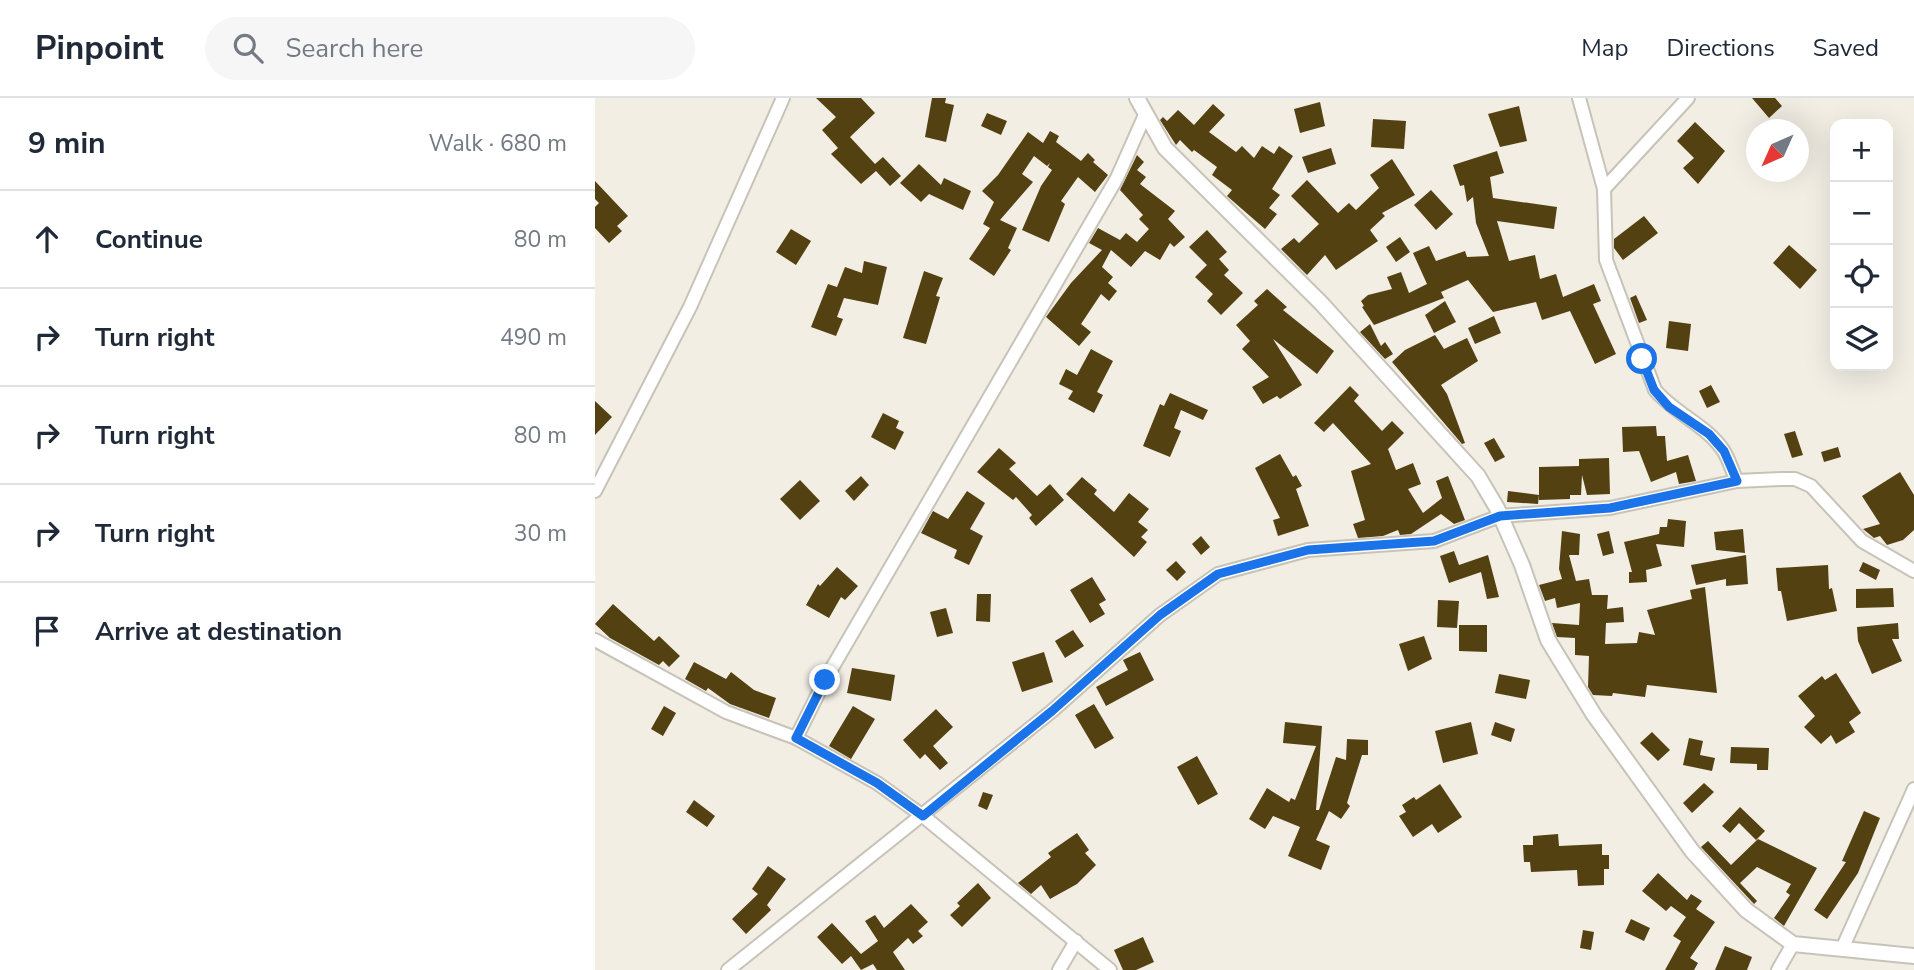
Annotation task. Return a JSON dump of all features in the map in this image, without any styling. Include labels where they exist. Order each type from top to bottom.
[{"type":"street","points":[[595,491],[690,307],[783,98]]},
{"type":"street","points":[[1137,98],[1165,148],[1321,303],[1411,399],[1478,476],[1523,565],[1548,640],[1594,715],[1692,851],[1746,910],[1793,944],[1914,956]]},
{"type":"street","points":[[1579,98],[1604,188],[1606,260],[1654,390],[1669,407],[1709,434],[1724,451],[1737,481]]},
{"type":"street","points":[[1604,188],[1688,98]]},
{"type":"street","points":[[796,738],[825,680],[1117,178],[1145,115]]},
{"type":"street","points":[[729,970],[1052,711],[1160,615],[1218,574],[1308,550],[1434,541],[1500,516],[1610,508],[1737,481],[1795,479],[1811,486],[1862,541],[1914,572]]},
{"type":"street","points":[[595,640],[726,712],[796,738],[877,783],[923,816],[1110,970]]},
{"type":"street","points":[[1842,949],[1914,789]]},
{"type":"street","points":[[1059,970],[1076,941]]},
{"type":"street","points":[[1778,970],[1793,944]]},
{"type":"building","points":[[816,98],[861,98],[875,113],[850,137],[875,164],[883,157],[901,176],[890,186],[876,171],[861,184],[831,154],[838,148],[822,130],[836,117]]},
{"type":"building","points":[[932,98],[946,98],[945,103],[954,105],[946,142],[925,137]]},
{"type":"building","points":[[1752,98],[1775,98],[1782,106],[1769,118]]},
{"type":"building","points":[[1320,102],[1325,126],[1300,133],[1294,109]]},
{"type":"building","points":[[1213,104],[1225,115],[1209,132],[1236,152],[1242,146],[1254,158],[1262,146],[1274,154],[1279,146],[1293,156],[1272,189],[1280,195],[1269,208],[1277,214],[1265,229],[1227,196],[1232,190],[1212,175],[1217,167],[1194,150],[1192,152],[1180,140],[1176,145],[1160,120],[1163,117],[1167,121],[1178,110],[1194,125]]},
{"type":"building","points":[[1519,106],[1527,141],[1500,147],[1488,114]]},
{"type":"building","points":[[987,113],[1007,121],[1001,135],[981,126]]},
{"type":"building","points":[[1373,119],[1406,121],[1404,149],[1371,147]]},
{"type":"building","points":[[1695,122],[1725,151],[1698,184],[1683,168],[1694,158],[1677,141]]},
{"type":"building","points":[[1050,131],[1059,136],[1056,142],[1081,161],[1088,153],[1095,160],[1093,162],[1108,175],[1095,192],[1078,177],[1061,201],[1065,204],[1049,242],[1022,230],[1041,186],[1052,170],[1048,167],[1050,163],[1047,166],[1034,156],[1022,174],[1033,182],[1000,220],[1017,228],[1008,248],[1011,250],[994,276],[969,259],[990,228],[983,224],[994,202],[982,191],[998,175],[1028,132],[1043,143]]},
{"type":"building","points":[[1331,148],[1336,164],[1308,173],[1302,157]]},
{"type":"building","points":[[1497,151],[1504,173],[1490,177],[1493,198],[1557,207],[1554,229],[1497,221],[1509,261],[1535,255],[1540,279],[1556,274],[1563,297],[1594,284],[1601,301],[1593,304],[1616,354],[1595,364],[1570,311],[1542,320],[1536,302],[1493,312],[1468,280],[1441,292],[1444,298],[1374,325],[1362,307],[1364,306],[1361,301],[1368,295],[1392,289],[1387,277],[1401,272],[1409,293],[1427,284],[1413,253],[1429,246],[1436,261],[1465,251],[1467,257],[1489,256],[1476,223],[1473,197],[1467,202],[1464,185],[1460,186],[1453,165]]},
{"type":"building","points":[[1137,155],[1144,162],[1137,170],[1146,177],[1140,184],[1175,211],[1168,219],[1185,237],[1174,247],[1170,243],[1160,260],[1145,251],[1131,267],[1111,250],[1102,267],[1113,277],[1108,283],[1117,291],[1109,301],[1101,294],[1081,324],[1091,332],[1079,346],[1046,317],[1071,283],[1102,250],[1089,243],[1098,228],[1120,240],[1126,233],[1137,242],[1149,229],[1139,219],[1143,215],[1120,190]]},
{"type":"building","points":[[1392,159],[1415,195],[1382,213],[1385,216],[1370,230],[1378,241],[1336,270],[1325,255],[1307,275],[1281,249],[1294,238],[1299,243],[1319,224],[1291,196],[1307,180],[1338,213],[1349,203],[1356,210],[1379,188],[1370,175]]},
{"type":"building","points":[[919,164],[941,185],[944,178],[971,191],[963,210],[929,194],[921,202],[900,183]]},
{"type":"building","points":[[595,181],[628,216],[617,226],[622,231],[609,243],[595,228],[595,207],[599,203],[595,199]]},
{"type":"building","points":[[1431,190],[1453,214],[1436,230],[1414,205]]},
{"type":"building","points":[[1644,216],[1658,233],[1623,260],[1614,248],[1614,239]]},
{"type":"building","points":[[791,229],[811,241],[796,265],[776,252]]},
{"type":"building","points":[[1207,230],[1227,252],[1219,259],[1229,270],[1224,275],[1243,293],[1221,315],[1207,301],[1213,294],[1195,277],[1207,265],[1189,247]]},
{"type":"building","points":[[1400,237],[1410,252],[1396,262],[1386,247]]},
{"type":"building","points":[[1789,245],[1817,270],[1800,289],[1773,263]]},
{"type":"building","points":[[864,261],[887,267],[878,305],[844,298],[837,317],[843,319],[836,336],[811,327],[828,284],[837,287],[845,267],[862,273]]},
{"type":"building","points":[[924,271],[943,278],[936,296],[940,297],[926,344],[903,338]]},
{"type":"building","points":[[1267,289],[1287,307],[1283,310],[1334,351],[1317,374],[1273,339],[1302,385],[1280,399],[1277,396],[1263,404],[1252,387],[1269,377],[1242,349],[1250,341],[1236,325],[1258,305],[1254,301]]},
{"type":"building","points":[[1636,295],[1647,320],[1639,323],[1630,298]]},
{"type":"building","points":[[1445,301],[1456,322],[1434,333],[1425,315]]},
{"type":"building","points":[[1494,316],[1501,333],[1475,344],[1468,328]]},
{"type":"building","points":[[1669,321],[1691,324],[1688,351],[1666,348]]},
{"type":"building","points":[[1370,324],[1381,346],[1385,342],[1393,354],[1385,359],[1360,332]]},
{"type":"building","points":[[1435,335],[1444,349],[1467,338],[1478,361],[1441,385],[1447,394],[1465,443],[1462,444],[1392,362],[1405,350]]},
{"type":"building","points":[[1091,349],[1113,361],[1097,392],[1103,395],[1094,413],[1068,399],[1073,391],[1059,384],[1066,369],[1077,375]]},
{"type":"building","points":[[1711,385],[1720,402],[1707,408],[1699,391]]},
{"type":"building","points":[[1350,386],[1359,395],[1354,401],[1382,431],[1392,421],[1404,433],[1388,449],[1396,470],[1413,463],[1421,484],[1408,489],[1423,513],[1442,498],[1436,481],[1448,476],[1465,520],[1454,524],[1441,514],[1411,534],[1400,535],[1398,530],[1383,536],[1358,538],[1353,524],[1365,520],[1351,471],[1371,464],[1333,423],[1324,432],[1314,423]]},
{"type":"building","points":[[1170,393],[1208,410],[1203,420],[1181,410],[1174,428],[1181,431],[1170,457],[1143,446],[1160,404],[1164,406]]},
{"type":"building","points":[[595,401],[612,417],[595,435]]},
{"type":"building","points":[[883,413],[899,421],[896,428],[904,432],[895,450],[871,437]]},
{"type":"building","points":[[1656,426],[1657,436],[1665,436],[1667,461],[1688,455],[1696,481],[1679,484],[1676,472],[1651,482],[1639,451],[1623,452],[1622,427]]},
{"type":"building","points":[[1795,431],[1803,455],[1792,458],[1784,434]]},
{"type":"building","points":[[1494,438],[1505,457],[1495,462],[1484,443]]},
{"type":"building","points":[[1838,447],[1841,457],[1824,462],[1821,452]]},
{"type":"building","points":[[999,448],[1016,463],[1009,469],[1037,496],[1050,484],[1064,500],[1036,526],[1029,518],[1032,515],[1016,497],[1013,500],[977,472]]},
{"type":"building","points":[[1280,454],[1293,477],[1296,475],[1302,486],[1296,489],[1309,526],[1278,536],[1273,520],[1280,518],[1255,468]]},
{"type":"building","points":[[1609,458],[1610,494],[1587,495],[1582,475],[1581,495],[1570,495],[1570,499],[1539,500],[1539,467],[1579,466],[1579,459]]},
{"type":"building","points":[[1900,472],[1914,495],[1914,530],[1903,540],[1887,545],[1880,536],[1874,538],[1863,529],[1880,524],[1862,496]]},
{"type":"building","points":[[861,476],[869,485],[854,501],[845,491]]},
{"type":"building","points":[[1082,477],[1097,490],[1094,494],[1114,512],[1129,493],[1149,509],[1138,522],[1148,530],[1141,537],[1147,542],[1134,557],[1066,494]]},
{"type":"building","points":[[800,480],[820,501],[800,520],[780,499]]},
{"type":"building","points":[[967,491],[985,503],[970,529],[983,536],[969,565],[954,558],[957,550],[921,533],[933,511],[948,519]]},
{"type":"building","points":[[1508,491],[1539,495],[1538,504],[1507,502]]},
{"type":"building","points":[[1668,519],[1686,521],[1684,547],[1656,544],[1662,566],[1646,570],[1647,582],[1629,583],[1629,572],[1632,572],[1624,542],[1659,534],[1660,527],[1667,527]]},
{"type":"building","points":[[1743,529],[1745,553],[1716,550],[1714,532]]},
{"type":"building","points":[[1562,531],[1580,534],[1579,555],[1569,555],[1576,581],[1589,579],[1592,595],[1608,595],[1607,609],[1623,607],[1624,622],[1606,623],[1605,644],[1637,643],[1639,632],[1655,635],[1647,610],[1692,599],[1690,590],[1705,587],[1717,693],[1647,685],[1645,697],[1613,693],[1612,696],[1593,695],[1588,687],[1589,656],[1575,655],[1575,638],[1557,637],[1552,623],[1579,625],[1580,603],[1557,608],[1555,598],[1545,601],[1539,585],[1562,579],[1559,569]]},
{"type":"building","points":[[1609,531],[1614,553],[1603,556],[1597,534]]},
{"type":"building","points":[[1201,536],[1210,547],[1201,555],[1192,544]]},
{"type":"building","points":[[1454,551],[1459,565],[1488,555],[1499,597],[1487,599],[1481,572],[1449,583],[1440,556]]},
{"type":"building","points":[[1746,555],[1748,584],[1726,586],[1726,579],[1696,585],[1691,565]]},
{"type":"building","points":[[1176,561],[1186,572],[1177,581],[1166,570]]},
{"type":"building","points":[[1863,562],[1880,570],[1876,580],[1859,571]]},
{"type":"building","points":[[1828,565],[1829,589],[1832,588],[1837,611],[1787,621],[1781,591],[1778,591],[1776,568]]},
{"type":"building","points":[[837,567],[858,586],[845,600],[841,597],[829,618],[806,605],[818,584],[820,586]]},
{"type":"building","points":[[1092,577],[1106,600],[1099,604],[1105,614],[1090,623],[1070,590]]},
{"type":"building","points":[[1893,588],[1894,607],[1856,608],[1856,589]]},
{"type":"building","points":[[977,594],[991,594],[990,622],[976,621]]},
{"type":"building","points":[[1438,600],[1459,601],[1457,628],[1437,627]]},
{"type":"building","points":[[613,604],[654,641],[659,636],[680,656],[669,667],[663,661],[659,665],[610,638],[595,624]]},
{"type":"building","points":[[946,608],[953,633],[937,637],[930,612]]},
{"type":"building","points":[[1898,623],[1899,639],[1892,639],[1902,661],[1872,674],[1858,641],[1857,627]]},
{"type":"building","points":[[1459,625],[1487,625],[1487,652],[1459,651]]},
{"type":"building","points":[[1073,630],[1084,646],[1065,658],[1055,641]]},
{"type":"building","points":[[1424,636],[1432,659],[1408,671],[1399,644]]},
{"type":"building","points":[[1044,652],[1053,682],[1022,692],[1012,662]]},
{"type":"building","points":[[1140,652],[1154,680],[1106,706],[1096,687],[1128,670],[1123,660]]},
{"type":"building","points":[[694,662],[726,679],[731,672],[754,690],[776,698],[769,718],[730,704],[708,688],[706,691],[685,679]]},
{"type":"building","points":[[852,668],[895,675],[891,701],[847,693]]},
{"type":"building","points":[[1836,673],[1861,713],[1849,722],[1855,732],[1836,744],[1831,735],[1821,744],[1804,727],[1815,716],[1798,696],[1822,676],[1825,680]]},
{"type":"building","points":[[1499,674],[1530,680],[1526,699],[1495,693]]},
{"type":"building","points":[[1094,704],[1114,738],[1095,749],[1075,715]]},
{"type":"building","points":[[664,706],[676,713],[663,736],[651,729]]},
{"type":"building","points":[[853,706],[875,719],[851,759],[829,746]]},
{"type":"building","points":[[936,709],[953,727],[933,746],[948,763],[940,770],[925,754],[920,759],[903,740]]},
{"type":"building","points":[[1285,722],[1322,726],[1316,810],[1319,810],[1336,757],[1346,760],[1347,739],[1368,740],[1368,755],[1362,755],[1347,803],[1350,806],[1341,819],[1329,811],[1316,840],[1330,846],[1321,870],[1288,856],[1300,827],[1273,816],[1265,829],[1249,819],[1267,788],[1289,802],[1291,798],[1295,800],[1316,746],[1283,743]]},
{"type":"building","points":[[1471,722],[1478,754],[1443,763],[1435,731]]},
{"type":"building","points":[[1495,722],[1515,729],[1511,742],[1491,735]]},
{"type":"building","points":[[1652,732],[1670,750],[1658,761],[1640,743]]},
{"type":"building","points":[[1689,738],[1703,741],[1700,755],[1715,758],[1712,771],[1683,765]]},
{"type":"building","points":[[1731,747],[1769,748],[1768,770],[1757,770],[1757,764],[1730,763]]},
{"type":"building","points":[[1197,756],[1218,794],[1198,805],[1177,767]]},
{"type":"building","points":[[1704,783],[1714,792],[1692,813],[1683,803]]},
{"type":"building","points":[[1440,784],[1462,817],[1438,833],[1432,824],[1413,837],[1399,816],[1406,812],[1402,805],[1414,797],[1416,800]]},
{"type":"building","points":[[983,792],[993,795],[987,810],[978,806]]},
{"type":"building","points":[[694,800],[715,816],[707,827],[686,812]]},
{"type":"building","points":[[1740,807],[1765,831],[1756,840],[1739,823],[1730,833],[1722,826]]},
{"type":"building","points":[[1864,811],[1880,818],[1858,873],[1827,919],[1814,910],[1846,862],[1842,861]]},
{"type":"building","points":[[1077,833],[1089,850],[1085,853],[1096,865],[1077,884],[1050,899],[1041,885],[1031,894],[1018,883],[1051,857],[1048,853]]},
{"type":"building","points":[[1558,834],[1559,846],[1602,844],[1602,855],[1609,855],[1609,869],[1604,869],[1604,885],[1578,886],[1577,870],[1531,872],[1530,862],[1524,862],[1523,845],[1533,845],[1533,836]]},
{"type":"building","points":[[1758,839],[1817,868],[1784,926],[1774,918],[1790,895],[1786,892],[1791,884],[1757,867],[1740,883],[1757,901],[1754,904],[1701,847],[1708,841],[1731,865]]},
{"type":"building","points":[[768,866],[786,879],[767,905],[771,910],[746,934],[732,919],[758,894],[752,889]]},
{"type":"building","points":[[1658,873],[1687,900],[1691,894],[1702,901],[1696,909],[1715,922],[1690,958],[1698,963],[1694,970],[1665,970],[1681,941],[1673,936],[1686,917],[1671,906],[1666,911],[1642,891]]},
{"type":"building","points":[[978,883],[991,898],[962,927],[950,915],[960,906],[957,903]]},
{"type":"building","points":[[911,904],[928,922],[918,931],[923,936],[913,944],[908,938],[893,952],[905,970],[877,970],[873,964],[861,970],[851,956],[842,964],[817,937],[832,923],[861,954],[878,941],[865,921],[875,915],[884,928]]},
{"type":"building","points":[[1631,919],[1650,928],[1644,941],[1625,932]]},
{"type":"building","points":[[1583,930],[1594,932],[1591,950],[1580,948]]},
{"type":"building","points":[[1143,937],[1154,962],[1136,970],[1123,970],[1114,950]]},
{"type":"building","points":[[1725,946],[1752,957],[1747,970],[1715,970]]},
{"type":"route","points":[[825,680],[796,738],[877,783],[923,816],[1052,711],[1160,615],[1218,574],[1308,550],[1434,541],[1500,516],[1610,508],[1737,481],[1724,451],[1709,434],[1669,407],[1654,390],[1642,359]]}]
